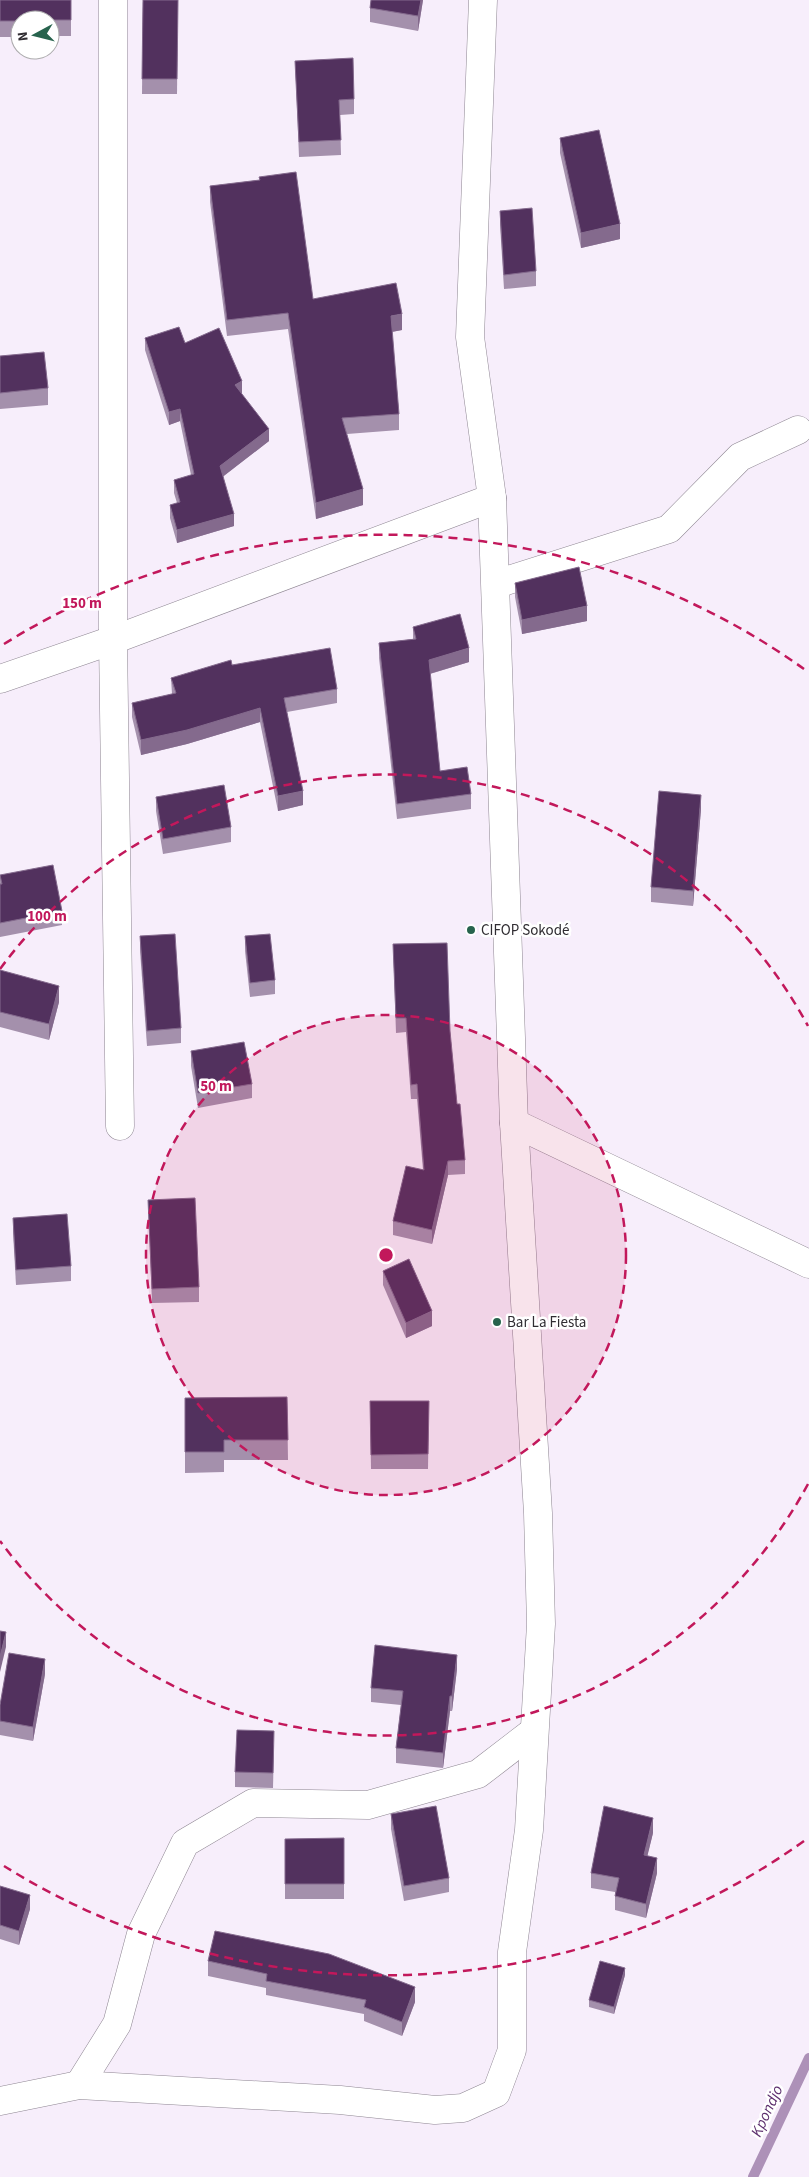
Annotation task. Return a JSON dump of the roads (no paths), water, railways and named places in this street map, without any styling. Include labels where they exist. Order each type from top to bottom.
[{"type":"street","points":[[113,0],[113,640],[120,1126]]},
{"type":"street","points":[[0,2101],[79,2085],[340,2100],[435,2110],[463,2108],[496,2093],[512,2050],[512,1952],[529,1830],[542,1624],[538,1513],[514,1123],[492,498],[470,337],[483,0]]},
{"type":"street","points":[[496,584],[669,529],[740,457],[798,430]]},
{"type":"street","points":[[0,679],[113,640],[492,498]]},
{"type":"street","points":[[514,1123],[809,1264]]},
{"type":"street","points":[[79,2085],[117,2024],[141,1934],[186,1843],[253,1803],[368,1805],[478,1774],[534,1730]]},
{"type":"waterway","name":"Kpondjo","points":[[753,2177],[809,2058]]},
{"type":"place","name":"CIFOP Sokodé","points":[[471,930]]},
{"type":"place","name":"Bar La Fiesta","points":[[497,1322]]}]
